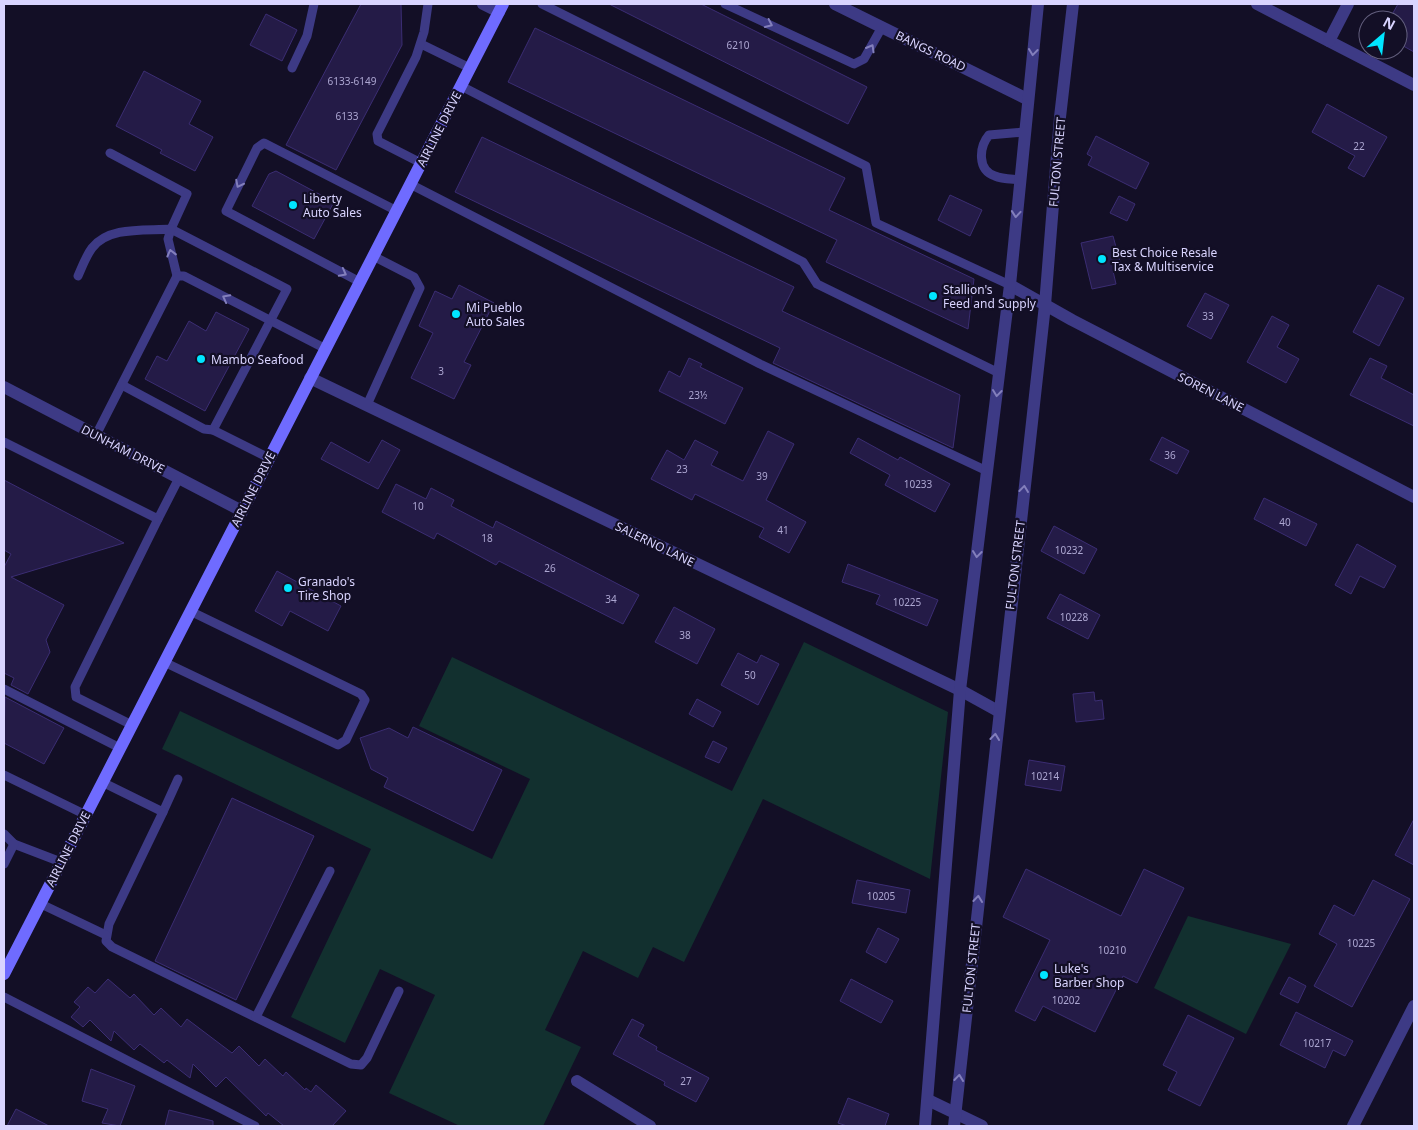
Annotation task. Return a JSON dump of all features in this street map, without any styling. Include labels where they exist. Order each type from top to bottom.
[{"type":"main road","name":"AIRLINE DRIVE","points":[[4,974],[501,8]]},
{"type":"street","points":[[483,4],[501,8]]},
{"type":"street","name":"BANGS ROAD","points":[[835,4],[1027,99]]},
{"type":"street","points":[[925,1126],[960,690],[1010,285],[1027,99],[1038,4]]},
{"type":"street","name":"FULTON STREET","points":[[955,1120],[998,711],[1045,305],[1060,117],[1073,4]]},
{"type":"street","points":[[1257,4],[1414,85]]},
{"type":"street","points":[[1329,41],[1348,4]]},
{"type":"street","name":"SOREN LANE","points":[[1010,285],[1414,497]]},
{"type":"street","name":"SALERNO LANE","points":[[310,378],[960,690],[998,711]]},
{"type":"street","name":"DUNHAM DRIVE","points":[[4,387],[242,511]]},
{"type":"street","points":[[1353,1126],[1414,1006]]},
{"type":"street","points":[[577,1081],[650,1126]]},
{"type":"street","points":[[928,1100],[955,1120],[982,1126]]},
{"type":"lane","points":[[292,68],[307,36],[314,4]]},
{"type":"lane","points":[[421,162],[378,141],[377,134],[421,44],[428,4]]},
{"type":"lane","points":[[542,4],[866,166],[876,223],[1010,285]]},
{"type":"lane","points":[[725,4],[854,64],[864,59],[882,27]]},
{"type":"lane","points":[[421,44],[470,68]]},
{"type":"lane","points":[[461,86],[804,262],[817,284],[999,373]]},
{"type":"lane","points":[[1020,180],[995,176],[986,170],[982,161],[982,150],[984,141],[989,135],[1024,132]]},
{"type":"lane","points":[[360,282],[226,210],[257,148],[264,143],[397,210]]},
{"type":"lane","points":[[96,435],[177,276],[168,239],[187,194],[110,152]]},
{"type":"lane","points":[[410,184],[760,364],[987,471]]},
{"type":"lane","points":[[78,276],[92,248],[103,238],[118,232],[171,230],[287,289],[213,430]]},
{"type":"lane","points":[[367,405],[420,288],[414,277],[373,256]]},
{"type":"lane","points":[[177,276],[184,276],[326,349]]},
{"type":"lane","points":[[122,386],[204,429],[213,430],[269,458]]},
{"type":"lane","points":[[4,442],[158,519]]},
{"type":"lane","points":[[132,725],[76,696],[75,687],[179,478]]},
{"type":"lane","points":[[164,662],[338,745],[346,740],[365,700],[361,694],[190,611]]},
{"type":"lane","points":[[4,689],[120,748]]},
{"type":"lane","points":[[4,775],[86,815]]},
{"type":"lane","points":[[178,779],[109,924],[106,941],[112,947],[352,1064],[361,1065],[367,1058],[399,991]]},
{"type":"lane","points":[[102,782],[163,812]]},
{"type":"lane","points":[[4,834],[14,844],[61,862]]},
{"type":"lane","points":[[4,864],[14,844]]},
{"type":"lane","points":[[256,1017],[330,871]]},
{"type":"lane","points":[[40,904],[106,935]]},
{"type":"lane","points":[[4,997],[256,1126]]},
{"type":"green space","points":[[804,642],[948,712],[930,879],[763,799],[684,962],[653,947],[638,978],[583,951],[545,1030],[581,1047],[543,1126],[460,1126],[389,1093],[435,995],[380,969],[345,1043],[291,1017],[371,849],[162,749],[180,711],[492,859],[530,779],[419,726],[452,657],[732,791]]},
{"type":"green space","points":[[1188,916],[1291,944],[1246,1034],[1154,988]]},
{"type":"building","points":[[361,4],[401,4],[402,45],[336,170],[286,145]]},
{"type":"building","points":[[609,4],[701,4],[867,87],[848,124]]},
{"type":"building","points":[[1398,4],[1414,4],[1414,52],[1408,49],[1408,10],[1395,10]]},
{"type":"building","points":[[266,14],[297,30],[282,61],[250,45]]},
{"type":"building","points":[[535,28],[845,178],[829,210],[974,279],[968,329],[826,262],[837,240],[508,82]]},
{"type":"building","points":[[144,71],[201,101],[189,124],[213,137],[195,171],[160,153],[162,150],[116,126]]},
{"type":"building","points":[[1327,104],[1387,137],[1364,177],[1348,168],[1355,156],[1312,132]]},
{"type":"building","points":[[1096,136],[1149,163],[1136,189],[1088,165],[1092,157],[1087,154]]},
{"type":"building","points":[[482,137],[794,287],[782,311],[960,395],[953,448],[773,363],[780,348],[455,192]]},
{"type":"building","name":"Liberty Auto Sales","points":[[276,171],[334,202],[314,239],[252,206],[269,174]]},
{"type":"building","points":[[950,195],[982,210],[970,236],[938,220]]},
{"type":"building","points":[[1119,196],[1135,204],[1127,221],[1110,213]]},
{"type":"building","name":"Best Choice Resale Tax & Multiservice","points":[[1113,236],[1122,269],[1113,271],[1116,284],[1092,289],[1081,243]]},
{"type":"building","points":[[459,285],[494,303],[464,362],[471,365],[454,399],[411,378],[433,333],[419,326],[435,291],[452,299]]},
{"type":"building","points":[[1378,285],[1404,298],[1379,346],[1353,332]]},
{"type":"building","points":[[1205,293],[1229,305],[1211,339],[1187,326]]},
{"type":"building","name":"Mambo Seafood","points":[[216,312],[249,329],[205,411],[145,379],[157,356],[167,361],[189,321],[206,331]]},
{"type":"building","points":[[1272,316],[1289,325],[1277,347],[1299,359],[1286,383],[1247,362]]},
{"type":"building","points":[[689,358],[702,364],[700,367],[743,388],[725,424],[659,391],[669,371],[680,377]]},
{"type":"building","points":[[1370,358],[1387,366],[1381,378],[1414,395],[1414,426],[1350,395]]},
{"type":"building","points":[[768,431],[794,444],[766,500],[806,522],[789,553],[759,537],[764,528],[695,494],[692,500],[651,479],[667,450],[684,460],[695,440],[718,452],[711,465],[743,481]]},
{"type":"building","points":[[1162,437],[1189,451],[1177,474],[1150,460]]},
{"type":"building","points":[[858,438],[898,460],[900,457],[950,484],[935,512],[885,485],[890,475],[850,453]]},
{"type":"building","points":[[382,440],[400,450],[378,489],[321,459],[331,442],[369,463]]},
{"type":"building","points":[[4,480],[124,543],[11,577],[64,605],[46,640],[50,652],[28,694],[11,685],[14,678],[4,673],[4,567],[11,554],[4,550]]},
{"type":"building","points":[[396,484],[426,499],[431,488],[454,500],[451,506],[493,528],[496,521],[639,595],[623,624],[499,561],[496,565],[437,533],[434,539],[382,512]]},
{"type":"building","points":[[1264,498],[1317,524],[1306,546],[1254,519]]},
{"type":"building","points":[[1054,526],[1097,549],[1084,574],[1041,551]]},
{"type":"building","points":[[1357,544],[1396,566],[1384,588],[1360,576],[1351,594],[1335,585]]},
{"type":"building","points":[[848,564],[938,600],[927,626],[876,604],[880,595],[842,582]]},
{"type":"building","name":"Granado's Tire Shop","points":[[277,571],[341,606],[328,631],[290,611],[282,626],[255,611]]},
{"type":"building","points":[[1060,594],[1100,615],[1088,639],[1047,618]]},
{"type":"building","points":[[674,607],[715,629],[697,664],[655,642]]},
{"type":"building","points":[[738,653],[757,663],[761,655],[779,664],[758,705],[721,685]]},
{"type":"building","points":[[1094,692],[1095,701],[1102,700],[1104,719],[1076,722],[1073,694]]},
{"type":"building","points":[[5,697],[64,728],[44,764],[4,743]]},
{"type":"building","points":[[697,699],[721,712],[713,727],[689,714]]},
{"type":"building","points":[[413,727],[502,770],[473,831],[384,787],[388,778],[371,769],[360,738],[389,728],[408,738]]},
{"type":"building","points":[[713,741],[727,748],[719,763],[705,757]]},
{"type":"building","points":[[1029,760],[1065,766],[1061,791],[1025,785]]},
{"type":"building","points":[[232,798],[314,836],[236,1000],[155,961]]},
{"type":"building","points":[[1414,819],[1414,865],[1395,855]]},
{"type":"building","points":[[1026,869],[1121,916],[1144,869],[1184,888],[1137,983],[1123,976],[1095,1032],[1043,1006],[1035,1021],[1015,1011],[1050,940],[1003,917]]},
{"type":"building","points":[[857,880],[910,890],[906,913],[852,903]]},
{"type":"building","points":[[1373,880],[1410,899],[1352,1007],[1314,986],[1337,944],[1319,934],[1334,905],[1354,916]]},
{"type":"building","points":[[878,928],[899,939],[886,963],[866,952]]},
{"type":"building","points":[[1289,977],[1306,986],[1298,1003],[1280,994]]},
{"type":"building","points":[[108,979],[130,998],[134,994],[154,1015],[161,1008],[181,1027],[187,1019],[232,1053],[239,1046],[259,1066],[265,1059],[283,1076],[286,1072],[305,1090],[306,1088],[311,1092],[316,1085],[346,1111],[332,1126],[284,1126],[268,1113],[266,1116],[226,1077],[216,1087],[193,1064],[190,1078],[167,1060],[164,1063],[140,1044],[134,1050],[114,1031],[111,1041],[90,1020],[83,1027],[71,1017],[80,1007],[74,1002],[88,987],[95,993]]},
{"type":"building","points":[[851,979],[893,1001],[881,1023],[840,1001]]},
{"type":"building","points":[[1296,1012],[1353,1041],[1345,1056],[1333,1050],[1325,1068],[1280,1045]]},
{"type":"building","points":[[1188,1015],[1234,1038],[1200,1106],[1168,1090],[1177,1072],[1163,1065]]},
{"type":"building","points":[[632,1019],[644,1025],[638,1036],[657,1047],[656,1050],[709,1078],[696,1102],[664,1085],[665,1082],[613,1054]]},
{"type":"building","points":[[91,1069],[135,1086],[120,1126],[102,1123],[108,1109],[82,1101]]},
{"type":"building","points":[[848,1098],[889,1114],[885,1126],[847,1126],[838,1123]]},
{"type":"building","points":[[16,1109],[49,1126],[7,1126]]},
{"type":"building","points":[[169,1110],[213,1121],[213,1126],[165,1126]]},
{"type":"place","name":"Liberty Auto Sales","points":[[293,205]]},
{"type":"place","name":"Best Choice Resale Tax & Multiservice","points":[[1102,259]]},
{"type":"place","name":"Stallion's Feed and Supply","points":[[933,296]]},
{"type":"place","name":"Mi Pueblo Auto Sales","points":[[456,314]]},
{"type":"place","name":"Mambo Seafood","points":[[201,359]]},
{"type":"place","name":"Granado's Tire Shop","points":[[288,588]]},
{"type":"place","name":"Luke's Barber Shop","points":[[1044,975]]}]
